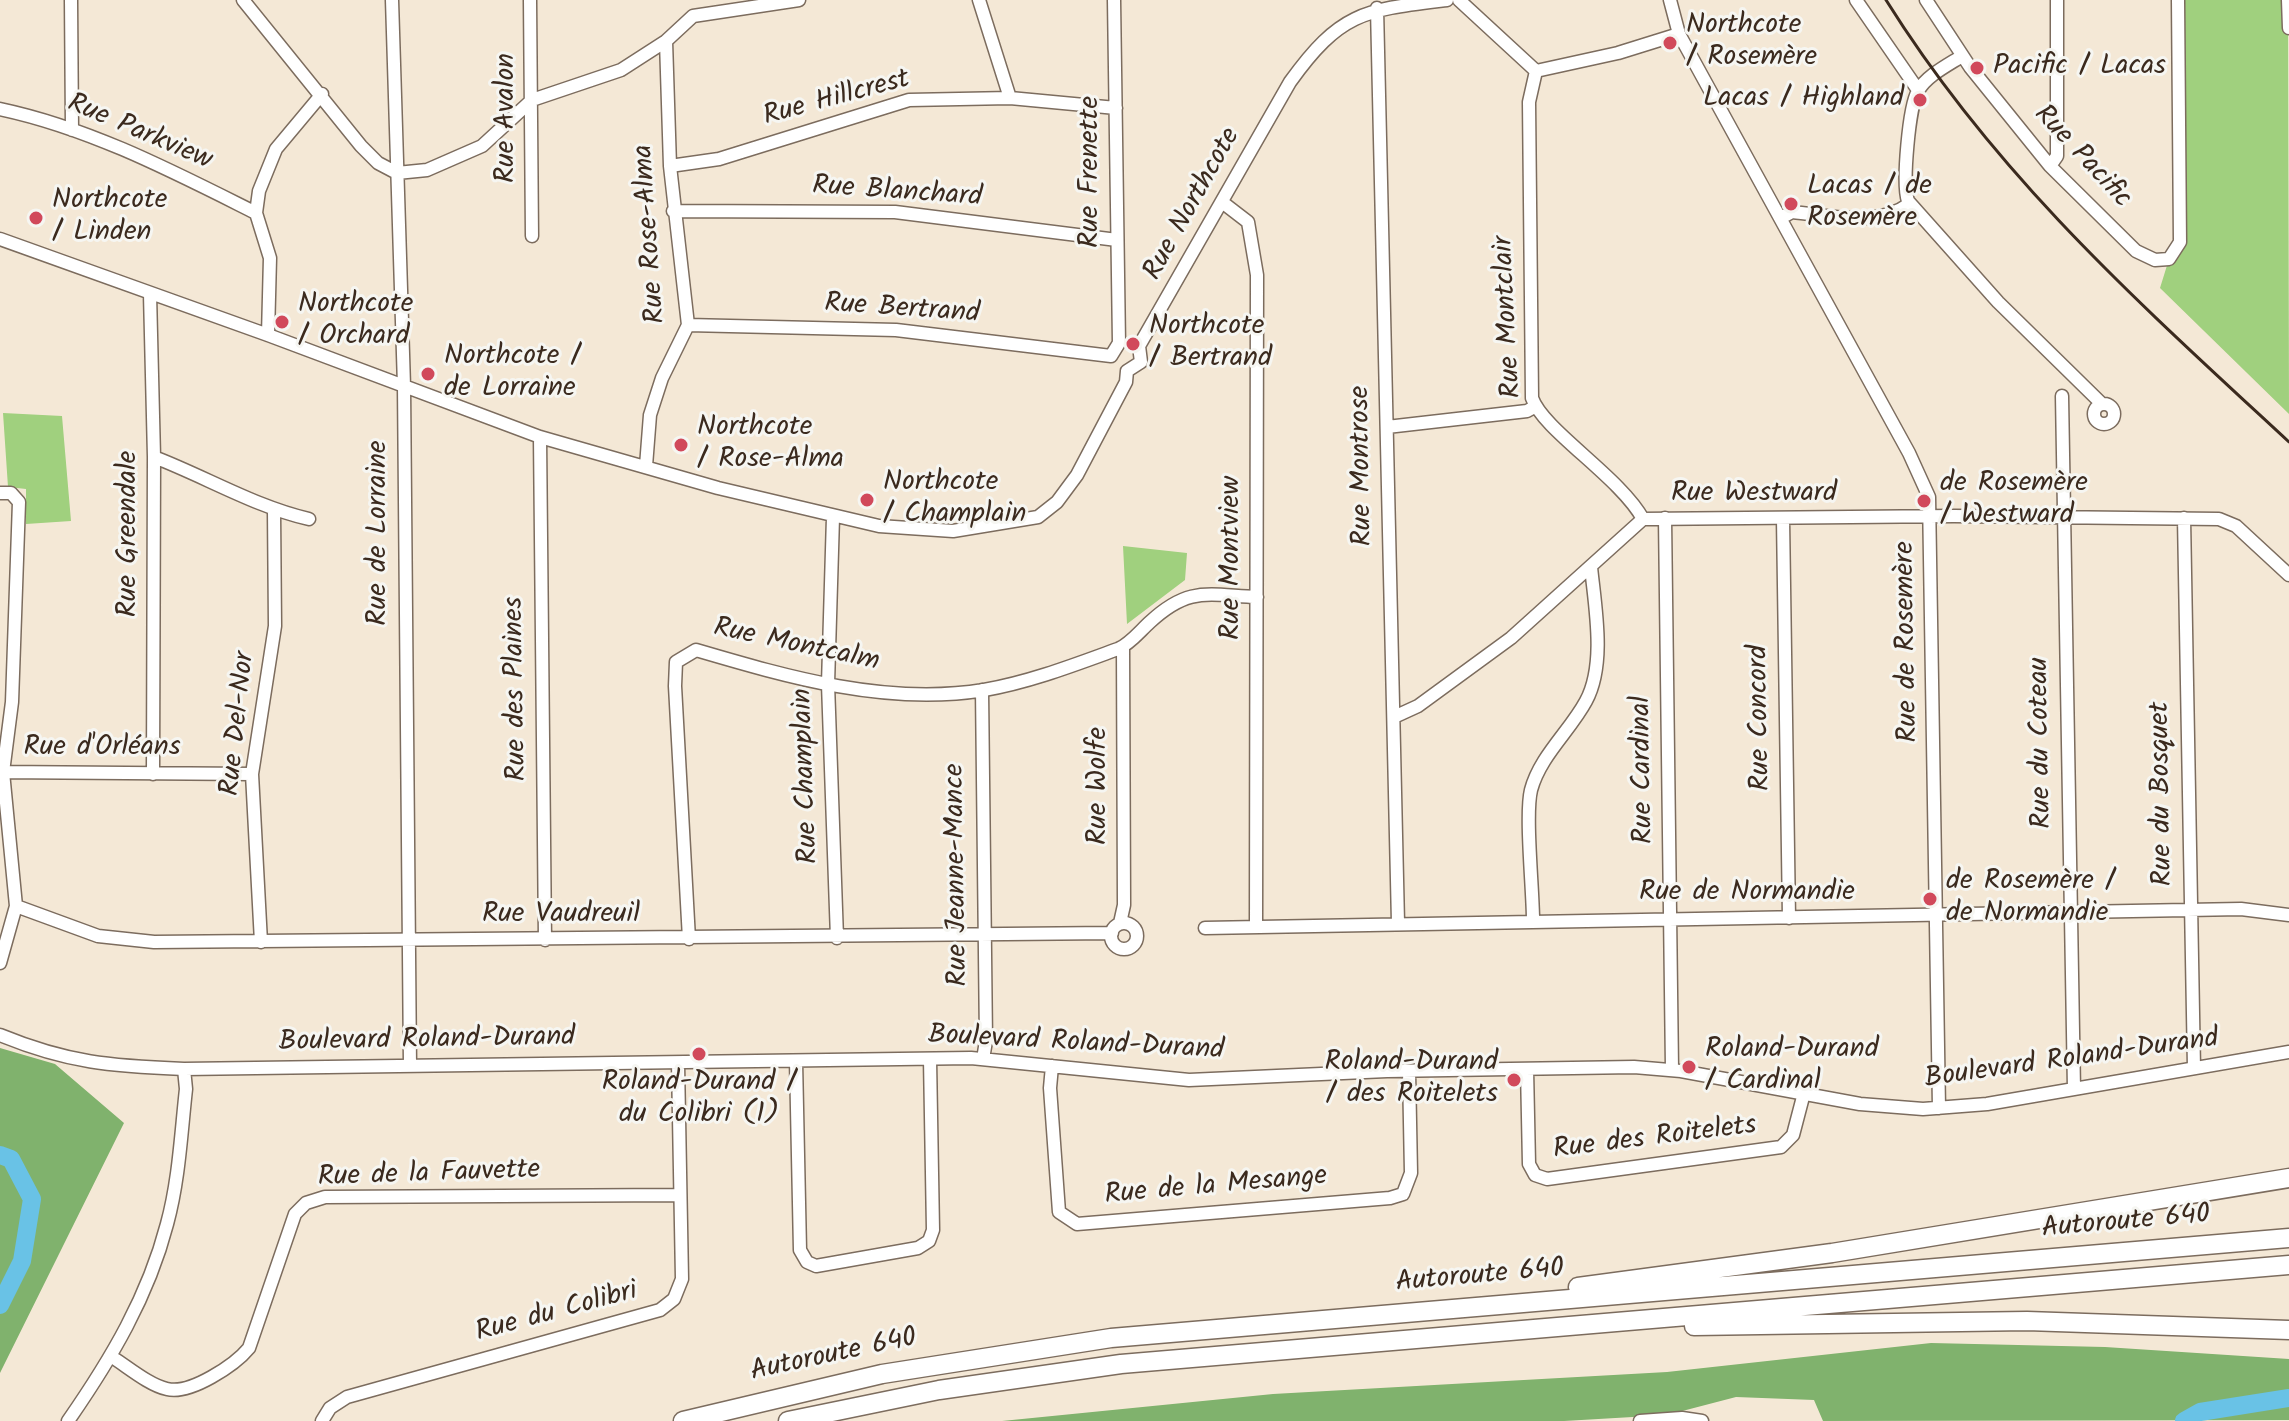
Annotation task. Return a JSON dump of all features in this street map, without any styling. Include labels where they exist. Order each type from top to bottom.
[{"type":"highway","points":[[1429,1311],[1653,1275],[1857,1249],[2289,1178]]},
{"type":"highway","name":"Autoroute 640","points":[[683,1421],[826,1385],[1011,1351],[1137,1336],[2289,1238]]},
{"type":"highway","name":"Autoroute 640","points":[[788,1421],[939,1390],[1101,1367],[2289,1265]]},
{"type":"highway","points":[[1551,1327],[2027,1321],[2289,1330]]},
{"type":"street","points":[[71,0],[72,130]]},
{"type":"street","points":[[243,0],[361,146],[378,163],[397,173],[427,170],[482,146],[532,100],[621,70],[666,41],[693,16],[799,0]]},
{"type":"street","name":"Rue de Lorraine","points":[[392,0],[404,386],[406,941],[410,1066]]},
{"type":"street","name":"Rue Avalon","points":[[530,0],[532,236]]},
{"type":"street","points":[[691,0],[693,16]]},
{"type":"street","points":[[979,0],[1010,98]]},
{"type":"street","name":"Rue Frenette","points":[[1114,0],[1119,343]]},
{"type":"street","name":"Rue Northcote","points":[[0,239],[540,437],[718,488],[879,526],[953,531],[1038,517],[1057,502],[1077,475],[1126,382],[1127,371],[1141,362],[1139,346],[1290,82],[1315,47],[1352,19],[1377,8],[1447,0]]},
{"type":"street","points":[[1459,0],[1536,71],[1632,50],[1679,34]]},
{"type":"street","name":"Rue de Rosemère","points":[[1670,0],[1679,34],[1921,475],[1929,497],[1939,1108]]},
{"type":"street","points":[[1856,0],[1918,90]]},
{"type":"street","name":"Rue Pacific","points":[[1926,0],[1962,56],[2050,166],[2136,251],[2155,260],[2169,259],[2180,242],[2178,0]]},
{"type":"street","points":[[2050,166],[2057,156],[2057,0]]},
{"type":"street","points":[[2288,0],[2289,28]]},
{"type":"street","name":"Rue Montrose","points":[[1377,8],[1398,923]]},
{"type":"street","name":"Rue Rose-Alma","points":[[646,466],[650,415],[662,378],[688,325],[673,211],[666,41]]},
{"type":"street","points":[[1962,56],[1918,90],[1911,123],[1906,193],[1909,204],[1998,302],[2102,404]]},
{"type":"street","name":"Rue Montclair","points":[[1536,71],[1529,102],[1531,393],[1536,406],[1612,480],[1643,519]]},
{"type":"street","points":[[268,335],[270,258],[256,213],[259,191],[276,149],[322,94]]},
{"type":"street","name":"Rue Hillcrest","points":[[670,166],[719,159],[909,100],[1010,98],[1116,108]]},
{"type":"street","name":"Rue Parkview","points":[[0,109],[72,130],[191,180],[256,213]]},
{"type":"street","name":"Rue Montview","points":[[1222,202],[1248,222],[1257,275],[1256,927]]},
{"type":"street","points":[[1781,218],[1792,212],[1877,217],[1896,213],[1909,204]]},
{"type":"street","name":"Rue Blanchard","points":[[673,211],[895,212],[1117,240]]},
{"type":"street","name":"Rue Greendale","points":[[150,294],[154,457],[153,774]]},
{"type":"street","name":"Rue Bertrand","points":[[688,325],[896,330],[1111,356]]},
{"type":"street","points":[[1127,371],[1120,369],[1111,356],[1119,343],[1130,341],[1139,346]]},
{"type":"street","name":"Rue du Coteau","points":[[2062,396],[2074,1089]]},
{"type":"street","points":[[1387,427],[1527,411],[1536,406]]},
{"type":"street","name":"Rue des Plaines","points":[[540,437],[545,940]]},
{"type":"street","points":[[154,457],[214,480],[274,511],[309,519]]},
{"type":"street","points":[[0,493],[11,493],[19,502],[12,702],[2,772],[16,906],[0,963]]},
{"type":"street","name":"Rue Del-Nor","points":[[261,942],[252,774],[275,626],[274,511]]},
{"type":"street","name":"Rue Westward","points":[[1394,717],[1418,706],[1511,638],[1643,519],[2064,516],[2223,519],[2232,523],[2289,575]]},
{"type":"street","name":"Rue Champlain","points":[[833,517],[828,684],[837,938]]},
{"type":"street","name":"Rue Cardinal","points":[[1665,518],[1672,1069]]},
{"type":"street","name":"Rue du Bosquet","points":[[2184,518],[2194,1068]]},
{"type":"street","name":"Rue Concord","points":[[1783,519],[1789,918]]},
{"type":"street","points":[[1533,920],[1530,792],[1541,766],[1587,700],[1595,675],[1591,567]]},
{"type":"street","name":"Rue Montcalm","points":[[689,939],[676,662],[696,650],[828,684],[912,694],[982,690],[1036,678],[1123,647],[1172,602],[1190,595],[1257,597]]},
{"type":"street","name":"Rue Wolfe","points":[[1116,928],[1124,905],[1123,647]]},
{"type":"street","name":"Rue Jeanne-Mance","points":[[982,690],[982,935],[986,1041],[983,1059]]},
{"type":"street","name":"Rue d'Orléans","points":[[2,772],[252,774]]},
{"type":"street","name":"Rue Vaudreuil","points":[[16,906],[98,936],[154,942],[837,938],[1116,928]]},
{"type":"street","name":"Rue de Normandie","points":[[1205,928],[2251,910],[2289,915]]},
{"type":"street","name":"Boulevard Roland-Durand","points":[[0,1035],[51,1054],[102,1066],[184,1069],[983,1059],[1189,1080],[1409,1071],[1672,1069],[1871,1105],[1939,1108],[2074,1089],[2289,1052]]},
{"type":"street","points":[[796,1061],[800,1250],[807,1262],[816,1266],[918,1248],[929,1241],[933,1230],[930,1059]]},
{"type":"street","name":"Rue du Colibri","points":[[322,1421],[330,1408],[347,1397],[660,1310],[674,1299],[682,1279],[678,1195],[678,1063]]},
{"type":"street","name":"Rue de la Mesange","points":[[1052,1066],[1050,1088],[1059,1212],[1077,1224],[1390,1198],[1403,1194],[1411,1173],[1409,1071]]},
{"type":"street","points":[[68,1421],[112,1357],[137,1308],[168,1223],[186,1089],[184,1069]]},
{"type":"street","name":"Rue des Roitelets","points":[[1527,1069],[1528,1160],[1535,1175],[1547,1179],[1778,1148],[1793,1135],[1804,1093]]},
{"type":"street","name":"Rue de la Fauvette","points":[[112,1357],[164,1389],[178,1391],[236,1364],[249,1348],[295,1214],[306,1203],[325,1197],[678,1195]]},
{"type":"street","points":[[1640,1421],[1682,1418],[1702,1421]]},
{"type":"green space","points":[[2178,0],[2288,0],[2289,414],[2160,288],[2169,259],[2180,242]]},
{"type":"green space","points":[[3,413],[62,416],[71,521],[26,524],[26,489],[8,487]]},
{"type":"green space","points":[[1123,546],[1187,553],[1185,580],[1127,624]]},
{"type":"green space","points":[[0,1048],[55,1064],[124,1123],[0,1373]]},
{"type":"green space","points":[[1931,1343],[2105,1347],[2289,1359],[2289,1420],[1823,1421],[1814,1400],[1736,1397],[1667,1415],[1564,1421],[1002,1421],[1273,1394],[1667,1372]]},
{"type":"waterway","points":[[0,1155],[11,1159],[32,1199],[22,1261],[0,1305]]},
{"type":"waterway","points":[[2184,1421],[2200,1412],[2289,1398]]},
{"type":"railway","points":[[1886,0],[1974,124],[2022,180],[2124,287],[2289,442]]},
{"type":"place","name":"Northcote / Rosemère","points":[[1670,43]]},
{"type":"place","name":"Pacific / Lacas","points":[[1977,68]]},
{"type":"place","name":"Lacas / Highland","points":[[1920,100]]},
{"type":"place","name":"Lacas / de Rosemère","points":[[1791,204]]},
{"type":"place","name":"Northcote / Linden","points":[[36,218]]},
{"type":"place","name":"Northcote / Orchard","points":[[282,322]]},
{"type":"place","name":"Northcote / Bertrand","points":[[1133,344]]},
{"type":"place","name":"Northcote / de Lorraine","points":[[428,374]]},
{"type":"place","name":"Northcote / Rose-Alma","points":[[681,445]]},
{"type":"place","name":"Northcote / Champlain","points":[[867,500]]},
{"type":"place","name":"de Rosemère / Westward","points":[[1924,501]]},
{"type":"place","name":"de Rosemère / de Normandie","points":[[1930,899]]},
{"type":"place","name":"Roland-Durand / du Colibri (1)","points":[[699,1054]]},
{"type":"place","name":"Roland-Durand / Cardinal","points":[[1689,1067]]},
{"type":"place","name":"Roland-Durand / des Roitelets","points":[[1514,1080]]}]
